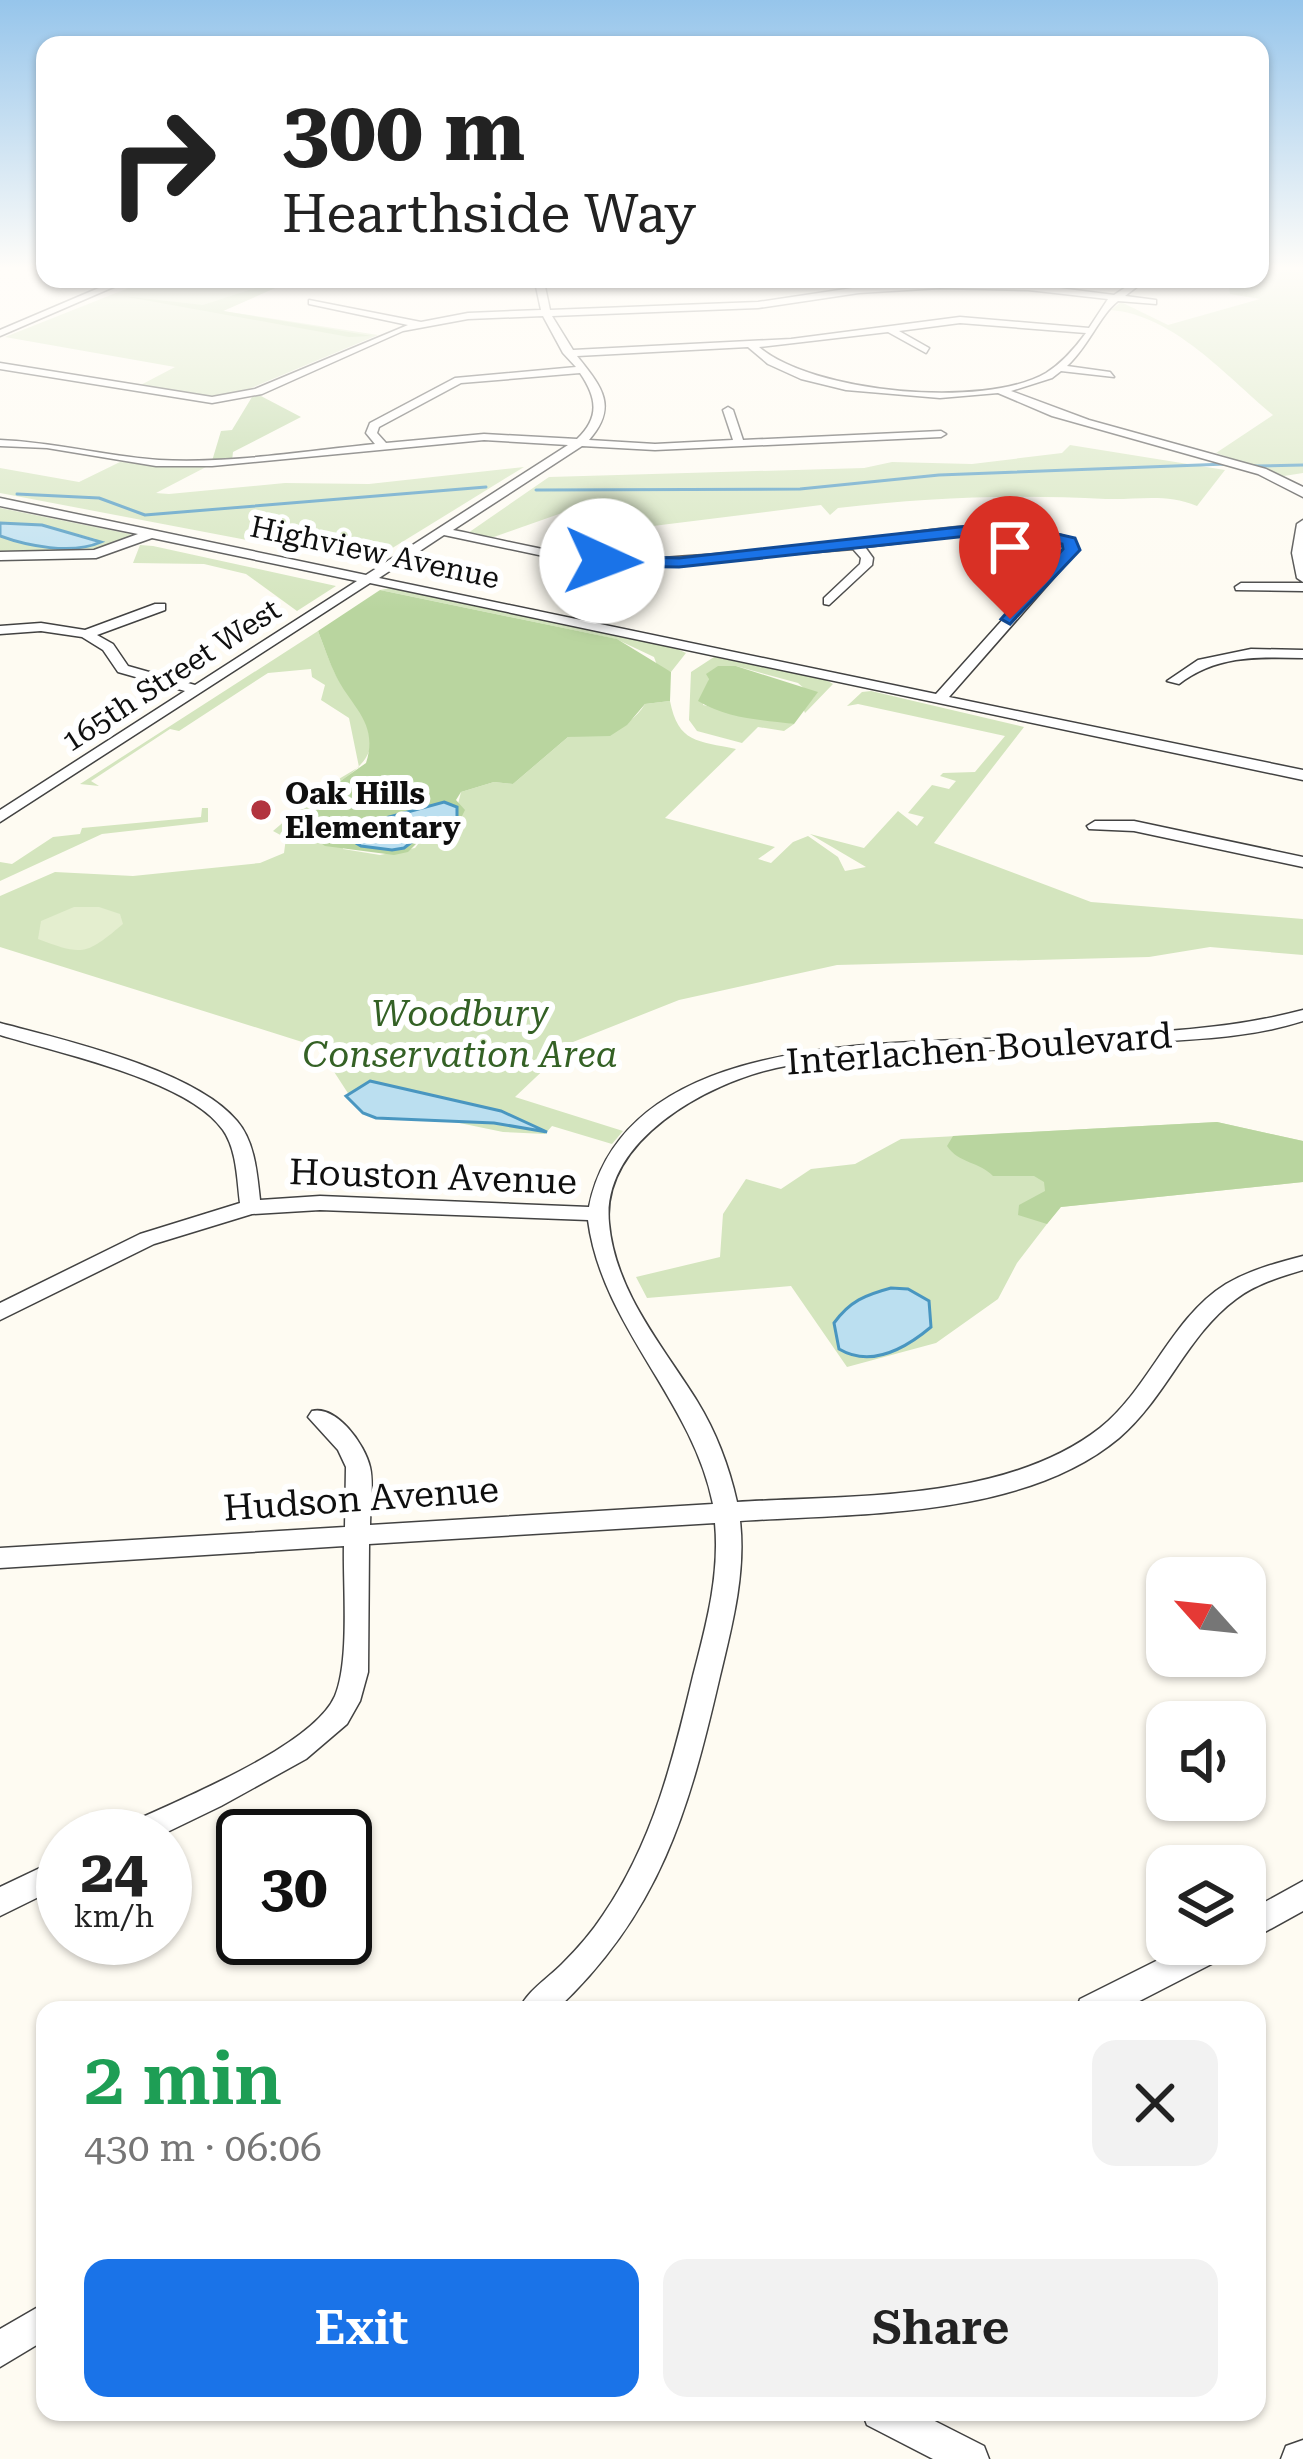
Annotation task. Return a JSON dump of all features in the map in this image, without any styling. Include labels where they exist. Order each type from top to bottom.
[{"type":"street","points":[[82,381],[178,398],[225,399],[285,381]]},
{"type":"street","points":[[383,447],[371,433],[374,425],[451,383],[473,381]]},
{"type":"street","points":[[582,441],[602,412],[586,381]]},
{"type":"street","points":[[836,381],[939,395],[1002,391],[1038,381]]},
{"type":"street","points":[[1002,391],[1045,410],[1192,448],[1280,478],[1303,493]]},
{"type":"street","points":[[728,410],[739,443]]},
{"type":"street","points":[[0,443],[178,464],[255,461],[484,437],[656,447],[941,434]]},
{"type":"street","name":"165th Street West","points":[[0,817],[582,441]]},
{"type":"street","name":"Highview Avenue","points":[[0,502],[1303,775]]},
{"type":"street","points":[[1303,524],[1298,553],[1303,578]]},
{"type":"street","points":[[445,532],[563,556],[638,563],[1005,527],[1057,536],[1073,545],[940,698]]},
{"type":"street","points":[[0,556],[97,554],[153,533]]},
{"type":"street","points":[[829,601],[866,566],[867,558],[856,544]]},
{"type":"street","points":[[1241,586],[1303,587]]},
{"type":"street","points":[[86,634],[160,607]]},
{"type":"street","points":[[0,630],[40,627],[86,634],[108,647],[123,669],[197,690]]},
{"type":"street","points":[[1174,681],[1210,658],[1303,654]]},
{"type":"street","points":[[1096,826],[1134,826],[1303,862]]},
{"type":"street","name":"Interlachen Boulevard","points":[[543,2001],[601,1944],[644,1879],[669,1826],[725,1599],[727,1512],[700,1429],[608,1279],[599,1245],[598,1214],[619,1159],[649,1123],[694,1092],[750,1068],[847,1052],[1214,1033],[1303,1015]]},
{"type":"street","points":[[0,1029],[169,1084],[209,1103],[239,1142],[251,1207]]},
{"type":"street","name":"Houston Avenue","points":[[0,1312],[147,1239],[251,1207],[320,1203],[598,1214]]},
{"type":"street","name":"Hudson Avenue","points":[[0,1558],[908,1501],[973,1492],[1036,1473],[1108,1434],[1149,1391],[1215,1300],[1246,1280],[1303,1263]]},
{"type":"street","points":[[183,1809],[300,1749],[338,1714],[356,1672],[358,1467],[348,1445],[320,1417]]},
{"type":"street","points":[[0,1902],[36,1884]]},
{"type":"street","points":[[1266,1917],[1303,1895]]},
{"type":"street","points":[[1109,2001],[1179,1965]]},
{"type":"street","points":[[0,2349],[36,2326]]},
{"type":"street","points":[[905,2421],[971,2459]]},
{"type":"green space","points":[[149,381],[269,381],[213,398],[135,388]]},
{"type":"green space","points":[[1235,381],[1303,381],[1303,473],[1284,476],[1216,453],[1273,415]]},
{"type":"green space","points":[[259,395],[301,417],[233,452],[232,461],[212,461],[221,431],[232,430],[252,397]]},
{"type":"green space","points":[[1070,445],[1225,470],[1197,506],[1163,498],[972,498],[838,508],[830,515],[821,505],[653,526],[576,508],[491,538],[468,533],[549,477],[864,468],[892,462],[972,464],[1062,453]]},
{"type":"green space","points":[[120,462],[206,467],[156,493],[169,494],[285,483],[369,484],[524,467],[368,563],[0,493],[0,468],[79,482]]},
{"type":"green space","points":[[0,508],[134,537],[95,552],[0,554],[0,536],[61,549],[96,539],[42,525],[0,523]]},
{"type":"green space","points":[[140,545],[336,586],[297,611],[246,574],[204,564],[133,563]]},
{"type":"green space","points":[[391,588],[686,653],[671,672],[658,668],[654,657],[616,639],[380,590]]},
{"type":"green space","points":[[380,590],[617,639],[671,672],[670,701],[645,704],[610,736],[568,737],[513,784],[494,782],[461,792],[456,800],[465,810],[460,820],[426,834],[408,852],[394,855],[325,846],[300,829],[300,820],[322,794],[366,763],[369,737],[318,631]],"holes":[[[444,802],[444,823],[404,847],[361,846],[371,822]]]},
{"type":"green space","points":[[318,631],[337,677],[372,733],[368,754],[359,766],[349,718],[321,700],[325,685],[312,677],[311,669],[268,673],[91,781],[99,786],[80,784]]},
{"type":"green space","points":[[714,657],[833,684],[805,713],[803,708],[814,697],[798,683],[736,666],[709,679],[703,705],[794,724],[784,731],[758,727],[742,743],[697,731],[689,720],[691,672]]},
{"type":"green space","points":[[718,666],[736,666],[818,692],[794,724],[732,715],[698,701],[709,679],[706,674]]},
{"type":"green space","name":"Woodbury Conservation Area","points":[[871,691],[1024,727],[934,843],[1091,902],[1303,919],[1303,955],[1210,947],[1149,957],[837,965],[679,1000],[573,1042],[515,1097],[623,1131],[612,1144],[552,1126],[545,1134],[503,1132],[353,1101],[318,1047],[0,947],[0,896],[55,872],[133,876],[260,863],[284,853],[286,838],[273,831],[322,789],[356,768],[332,786],[343,849],[380,855],[415,848],[426,834],[453,824],[461,792],[494,782],[513,784],[568,737],[610,730],[629,721],[645,704],[670,701],[684,733],[736,749],[665,818],[775,847],[758,859],[771,863],[793,842],[808,836],[838,857],[845,871],[866,867],[810,834],[864,848],[898,811],[917,826],[924,817],[908,813],[932,785],[949,789],[956,781],[940,776],[975,772],[1005,736],[858,704],[847,706],[862,692]]},
{"type":"green space","points":[[202,808],[208,808],[208,822],[102,834],[0,881],[0,862],[12,864],[53,837],[80,834],[82,828],[201,817]]},
{"type":"green space","points":[[74,907],[99,907],[120,914],[123,924],[84,950],[38,939],[41,921]]},
{"type":"green space","points":[[1217,1122],[1303,1141],[1303,1182],[1060,1207],[1017,1263],[998,1299],[936,1343],[847,1367],[791,1286],[647,1298],[636,1277],[720,1257],[723,1214],[746,1179],[781,1189],[811,1169],[855,1164],[901,1139]]},
{"type":"green space","points":[[1217,1122],[1303,1141],[1303,1182],[1061,1207],[1047,1224],[1018,1215],[1019,1205],[1045,1191],[1044,1182],[1034,1176],[993,1176],[947,1146],[953,1136]]},
{"type":"water","points":[[0,523],[42,525],[101,542],[77,548],[36,546],[0,536]]},
{"type":"water","points":[[444,802],[457,807],[457,817],[432,826],[404,848],[361,846],[346,837],[371,822]]},
{"type":"water","points":[[370,1081],[501,1111],[547,1132],[494,1123],[376,1118],[363,1113],[346,1096]]},
{"type":"water","points":[[891,1288],[908,1289],[929,1301],[931,1327],[911,1342],[876,1356],[839,1349],[834,1323],[840,1315],[859,1300]]},
{"type":"waterway","points":[[536,490],[800,489],[939,475],[1226,464]]},
{"type":"waterway","points":[[1254,466],[1303,465]]},
{"type":"waterway","points":[[17,494],[99,498],[145,515],[486,487]]},
{"type":"place","name":"Oak Hills Elementary","points":[[261,810]]},
{"type":"route","points":[[602,561],[679,562],[1005,527],[1069,541],[1072,550],[1010,619]]}]
